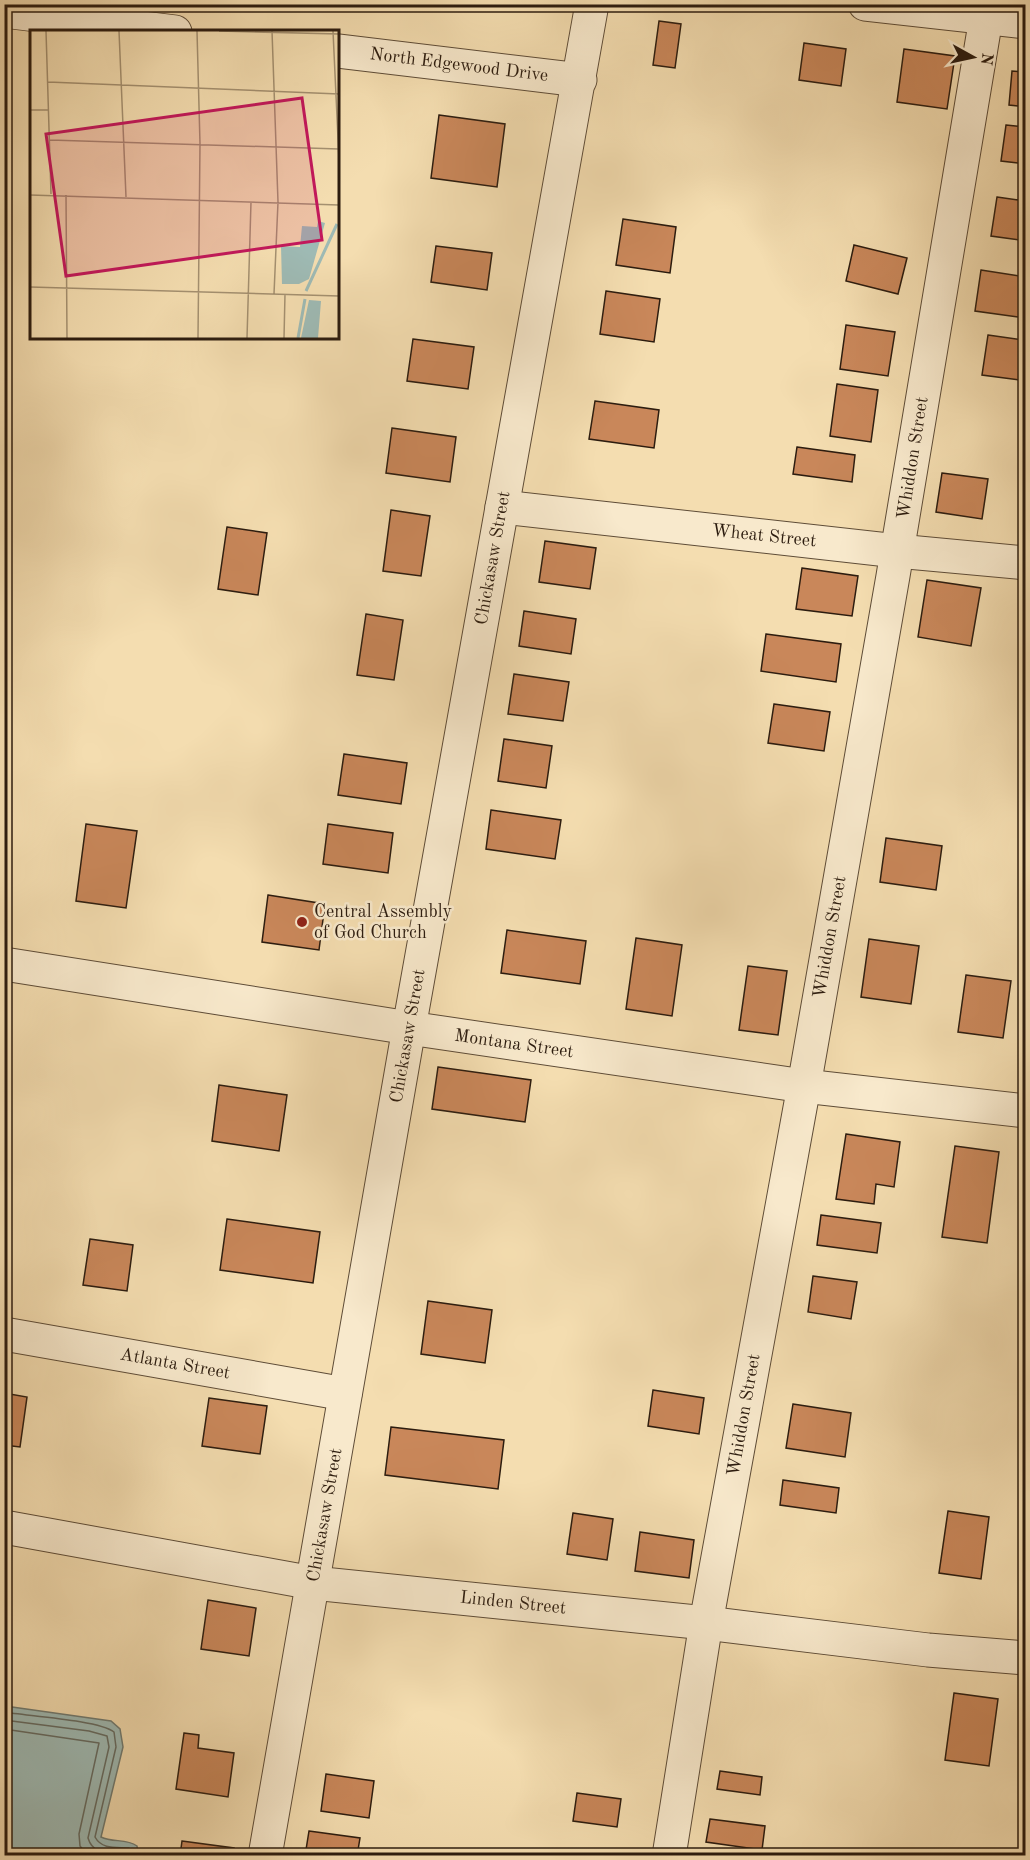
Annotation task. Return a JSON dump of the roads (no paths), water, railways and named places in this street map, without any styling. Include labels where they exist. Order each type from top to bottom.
[{"type":"street","name":"Chickasaw Street","points":[[265,1856],[409,1028],[592,4]]},
{"type":"street","points":[[865,4],[1026,22]]},
{"type":"street","points":[[4,11],[159,30]]},
{"type":"street","name":"Whiddon Street","points":[[669,1856],[706,1623],[804,1086],[897,551],[986,18]]},
{"type":"street","name":"North Edgewood Drive","points":[[339,51],[580,80]]},
{"type":"street","name":"Wheat Street","points":[[502,507],[1026,563]]},
{"type":"street","name":"Montana Street","points":[[4,964],[409,1028],[804,1086],[1026,1111]]},
{"type":"street","name":"Atlanta Street","points":[[4,1334],[345,1394]]},
{"type":"street","name":"Linden Street","points":[[4,1527],[313,1583],[706,1623],[928,1650],[1026,1658]]},
{"type":"water","points":[[5,1706],[111,1721],[120,1729],[123,1747],[101,1837],[133,1844],[137,1846],[138,1855],[5,1855]]},
{"type":"place","name":"Central Assembly of God Church","points":[[302,922]]}]
